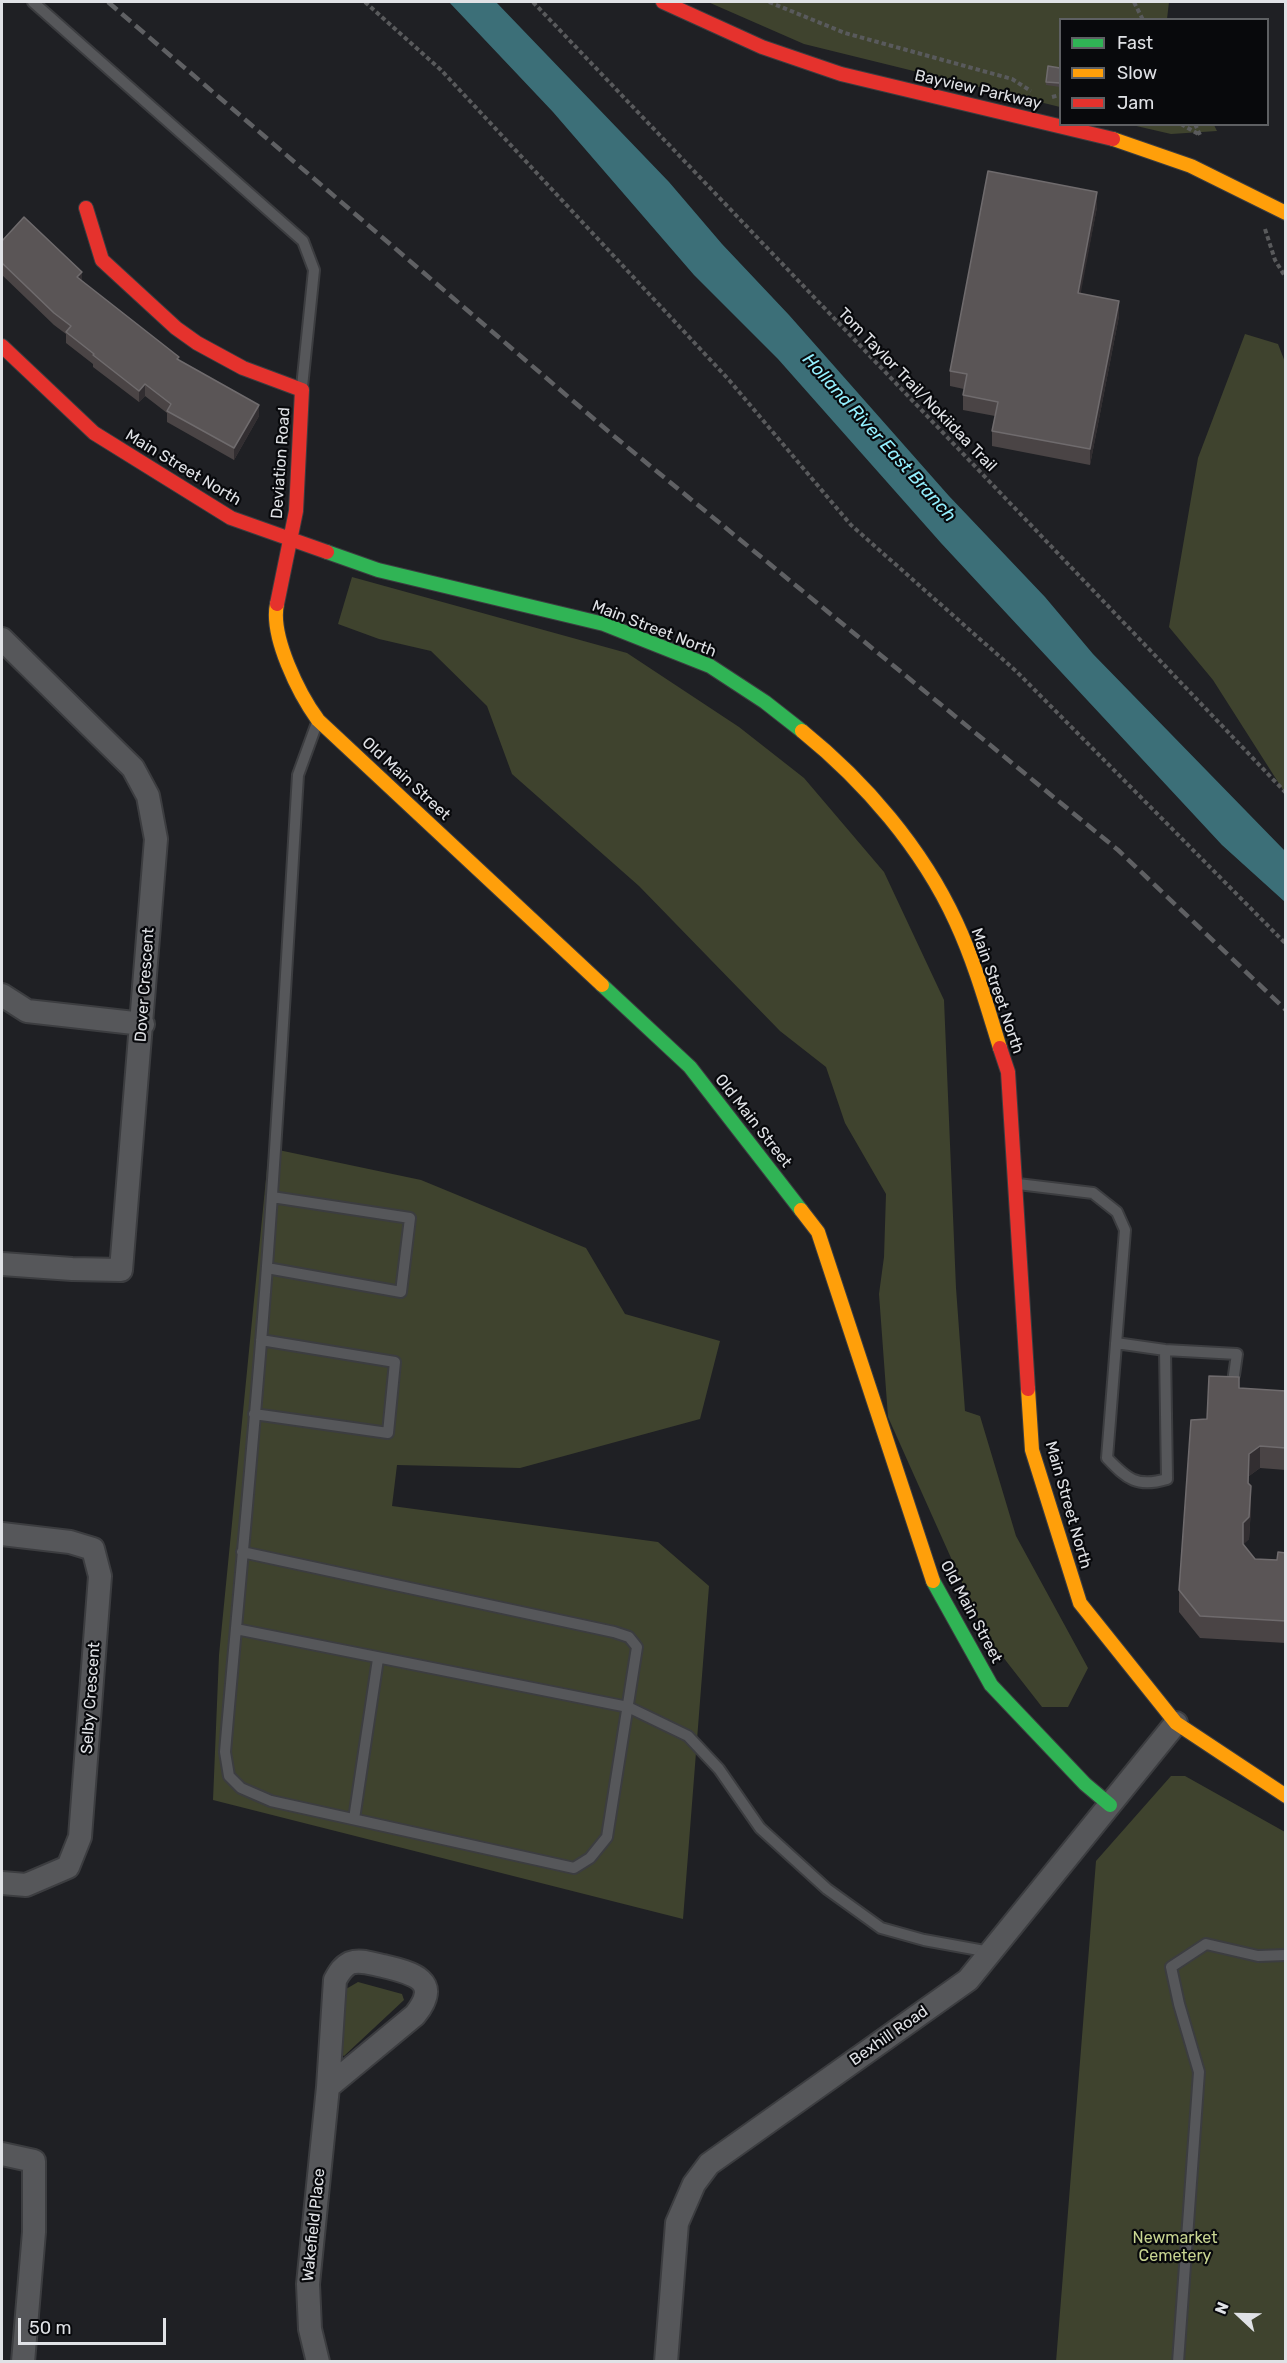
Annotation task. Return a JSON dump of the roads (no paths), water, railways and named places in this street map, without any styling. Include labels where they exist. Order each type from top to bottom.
[{"type":"street","name":"Bayview Parkway","points":[[663,2],[701,21],[800,60],[863,81],[1111,138],[1159,153],[1197,168],[1286,213]]},
{"type":"street","points":[[86,208],[102,260],[176,328],[197,343],[243,368],[302,390]]},
{"type":"street","name":"Main Street North","points":[[2,346],[94,433],[231,518],[378,570],[604,624],[710,666],[765,702],[821,747],[880,807],[921,859],[956,922],[981,985],[1008,1072],[1032,1450],[1080,1603],[1176,1723],[1286,1796]]},
{"type":"street","name":"Deviation Road","points":[[291,539],[296,512],[302,390]]},
{"type":"street","name":"Old Main Street","points":[[291,539],[274,610],[283,653],[304,701],[318,720],[690,1067],[818,1232],[931,1578],[990,1685],[1085,1784],[1110,1805]]},
{"type":"street","name":"Dover Crescent","points":[[2,639],[133,768],[148,796],[156,839],[143,1024],[121,1270],[2,1264]]},
{"type":"street","points":[[2,995],[27,1011],[143,1024]]},
{"type":"street","name":"Selby Crescent","points":[[2,1534],[70,1542],[93,1549],[100,1576],[80,1837],[68,1867],[26,1885],[2,1883]]},
{"type":"street","name":"Bexhill Road","points":[[666,2361],[677,2223],[694,2184],[704,2171],[710,2164],[968,1980],[1176,1723]]},
{"type":"street","name":"Wakefield Place","points":[[318,2361],[309,2329],[308,2284],[328,2087],[332,1991],[340,1970],[359,1961],[418,1976],[424,1983],[426,1992],[421,2007],[415,2015],[328,2087]]},
{"type":"street","points":[[2,2154],[34,2161],[34,2232],[23,2361]]},
{"type":"lane","points":[[33,2],[303,241],[314,270],[302,390]]},
{"type":"lane","points":[[242,1552],[629,1637],[638,1647],[607,1837],[590,1857],[574,1868],[271,1801],[241,1788],[229,1776],[225,1752],[242,1552],[267,1268],[298,775],[318,720]]},
{"type":"lane","points":[[1015,1184],[1093,1193],[1117,1212],[1125,1230],[1107,1458],[1127,1479],[1152,1484],[1167,1479],[1165,1350]]},
{"type":"lane","points":[[267,1268],[401,1292],[410,1218],[272,1197]]},
{"type":"lane","points":[[254,1414],[388,1433],[395,1362],[261,1340]]},
{"type":"lane","points":[[1116,1343],[1165,1350],[1237,1354],[1234,1375]]},
{"type":"lane","points":[[236,1629],[628,1707],[688,1736],[719,1769],[760,1828],[827,1889],[881,1928],[924,1940],[990,1952]]},
{"type":"lane","points":[[354,1819],[378,1659]]},
{"type":"lane","points":[[1178,2361],[1198,2072],[1171,1967],[1206,1944],[1258,1956],[1286,1955]]},
{"type":"water","name":"Holland River East Branch","points":[[449,2],[496,2],[669,182],[949,496],[1045,597],[1093,654],[1285,851],[1285,902],[1222,845],[941,543],[778,359],[694,275],[553,112]]},
{"type":"railway","points":[[108,2],[615,437],[1118,850],[1286,1010]]},
{"type":"park label","name":"Newmarket Cemetery","points":[[1175,2247]]}]
